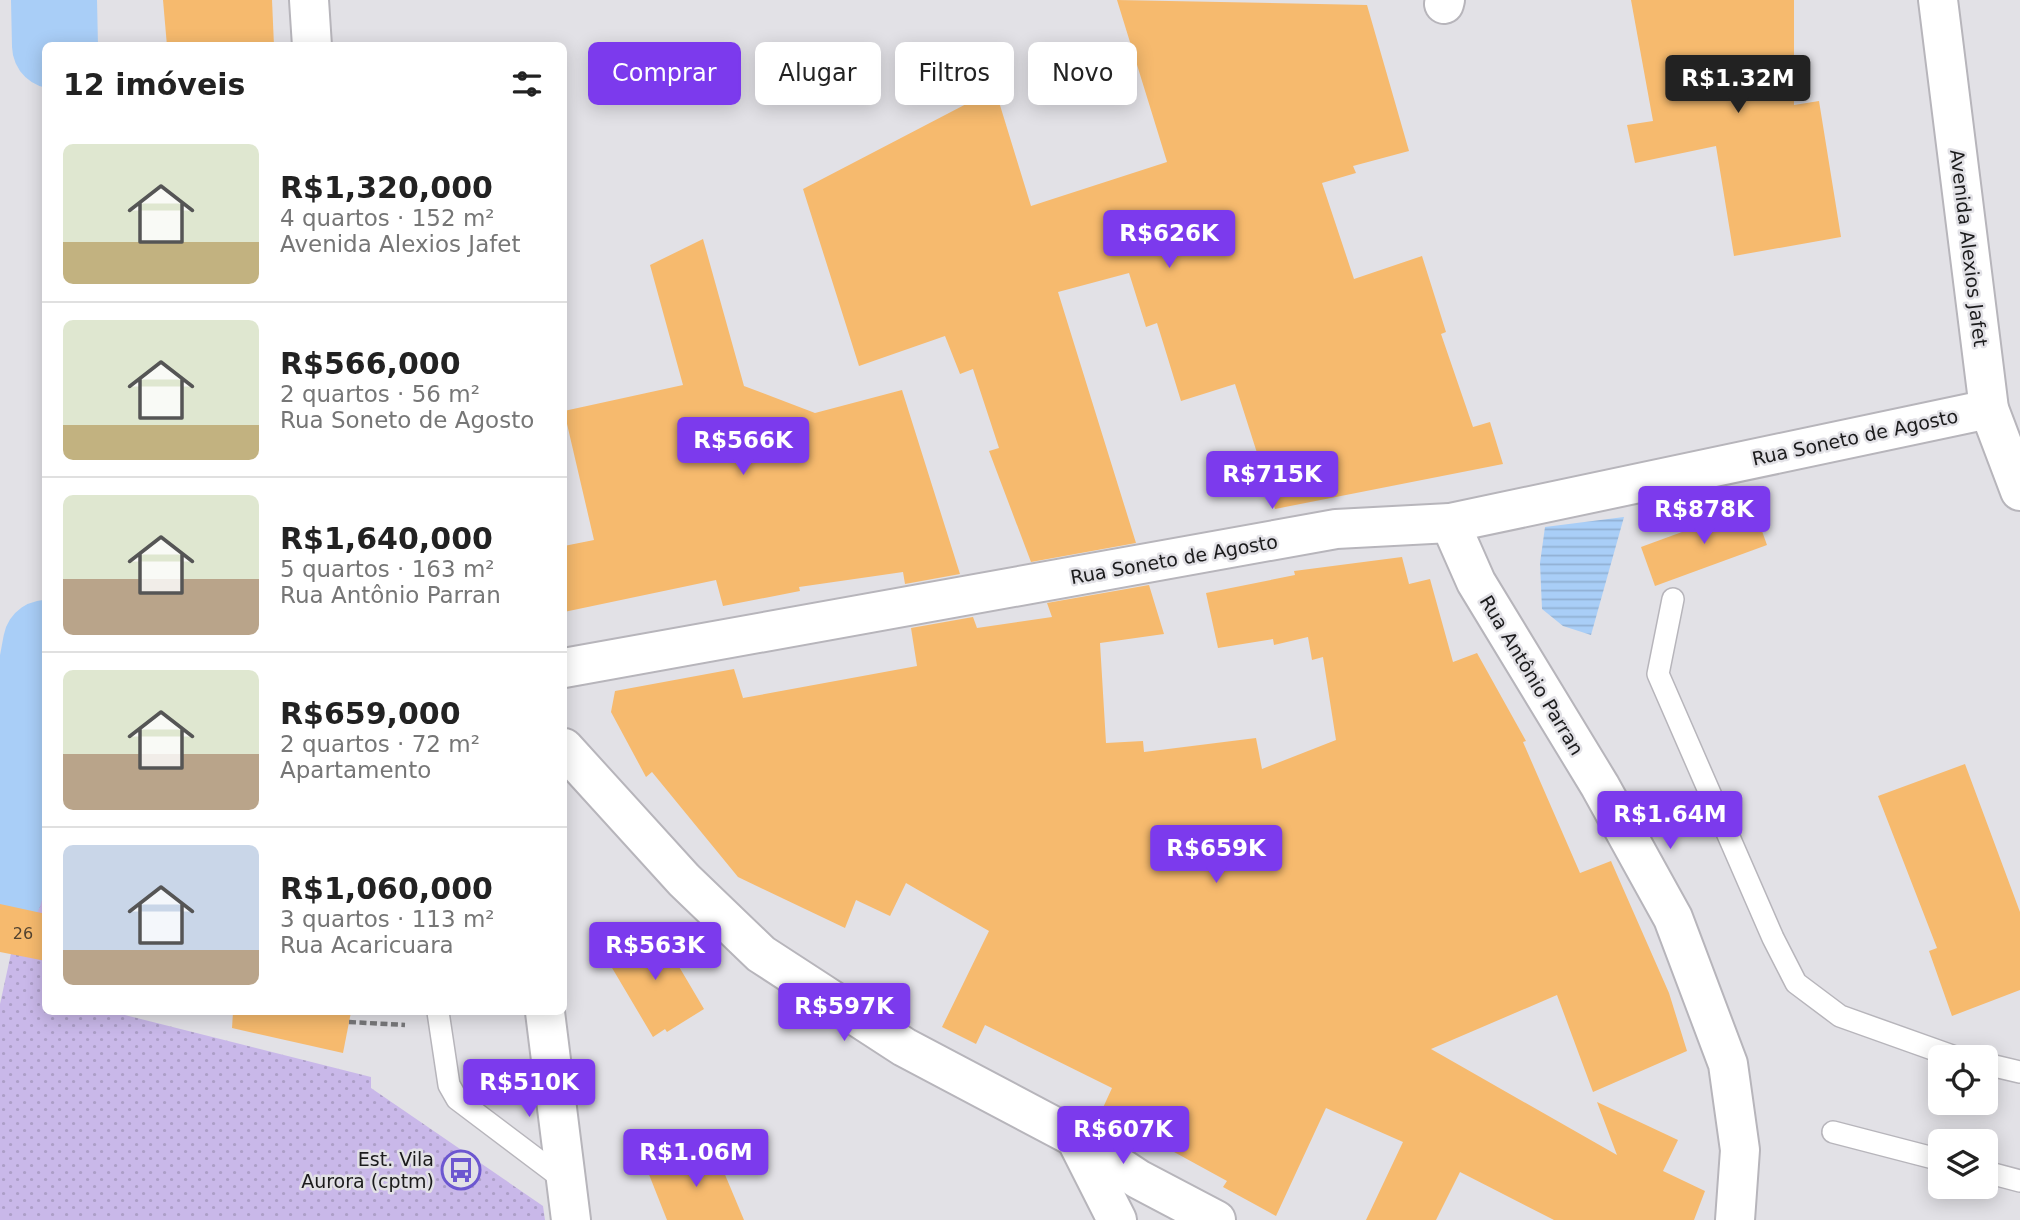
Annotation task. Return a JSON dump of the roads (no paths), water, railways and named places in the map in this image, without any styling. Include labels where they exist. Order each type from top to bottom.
[{"type":"street","points":[[309,0],[312,42]]},
{"type":"street","name":"Avenida Alexios Jafet","points":[[1938,0],[1989,409],[2020,491]]},
{"type":"street","name":"Rua Soneto de Agosto","points":[[567,667],[1336,528],[1450,523],[1989,409]]},
{"type":"street","name":"Rua Antônio Parran","points":[[1450,523],[1475,582],[1600,786],[1673,918],[1728,1064],[1740,1150],[1735,1220]]},
{"type":"street","points":[[567,751],[684,880],[761,954],[904,1047],[1076,1138],[1139,1179],[1216,1220]]},
{"type":"street","points":[[545,1015],[572,1220]]},
{"type":"street","points":[[1076,1138],[1117,1220]]},
{"type":"lane","points":[[1673,599],[1658,674],[1773,938],[1796,983],[1840,1016],[1928,1047]]},
{"type":"lane","points":[[439,1018],[449,1085],[457,1099],[567,1182]]},
{"type":"lane","points":[[1998,1067],[2020,1072]]},
{"type":"lane","points":[[1833,1132],[1928,1157]]},
{"type":"lane","points":[[1998,1175],[2020,1181]]},
{"type":"water","points":[[1624,517],[1591,635],[1563,626],[1542,609],[1540,563],[1545,527]]},
{"type":"waterway","points":[[54,0],[55,42]]},
{"type":"waterway","points":[[0,891],[42,665]]},
{"type":"place","name":"Est. Vila Aurora (cptm)","points":[[461,1170]]}]
